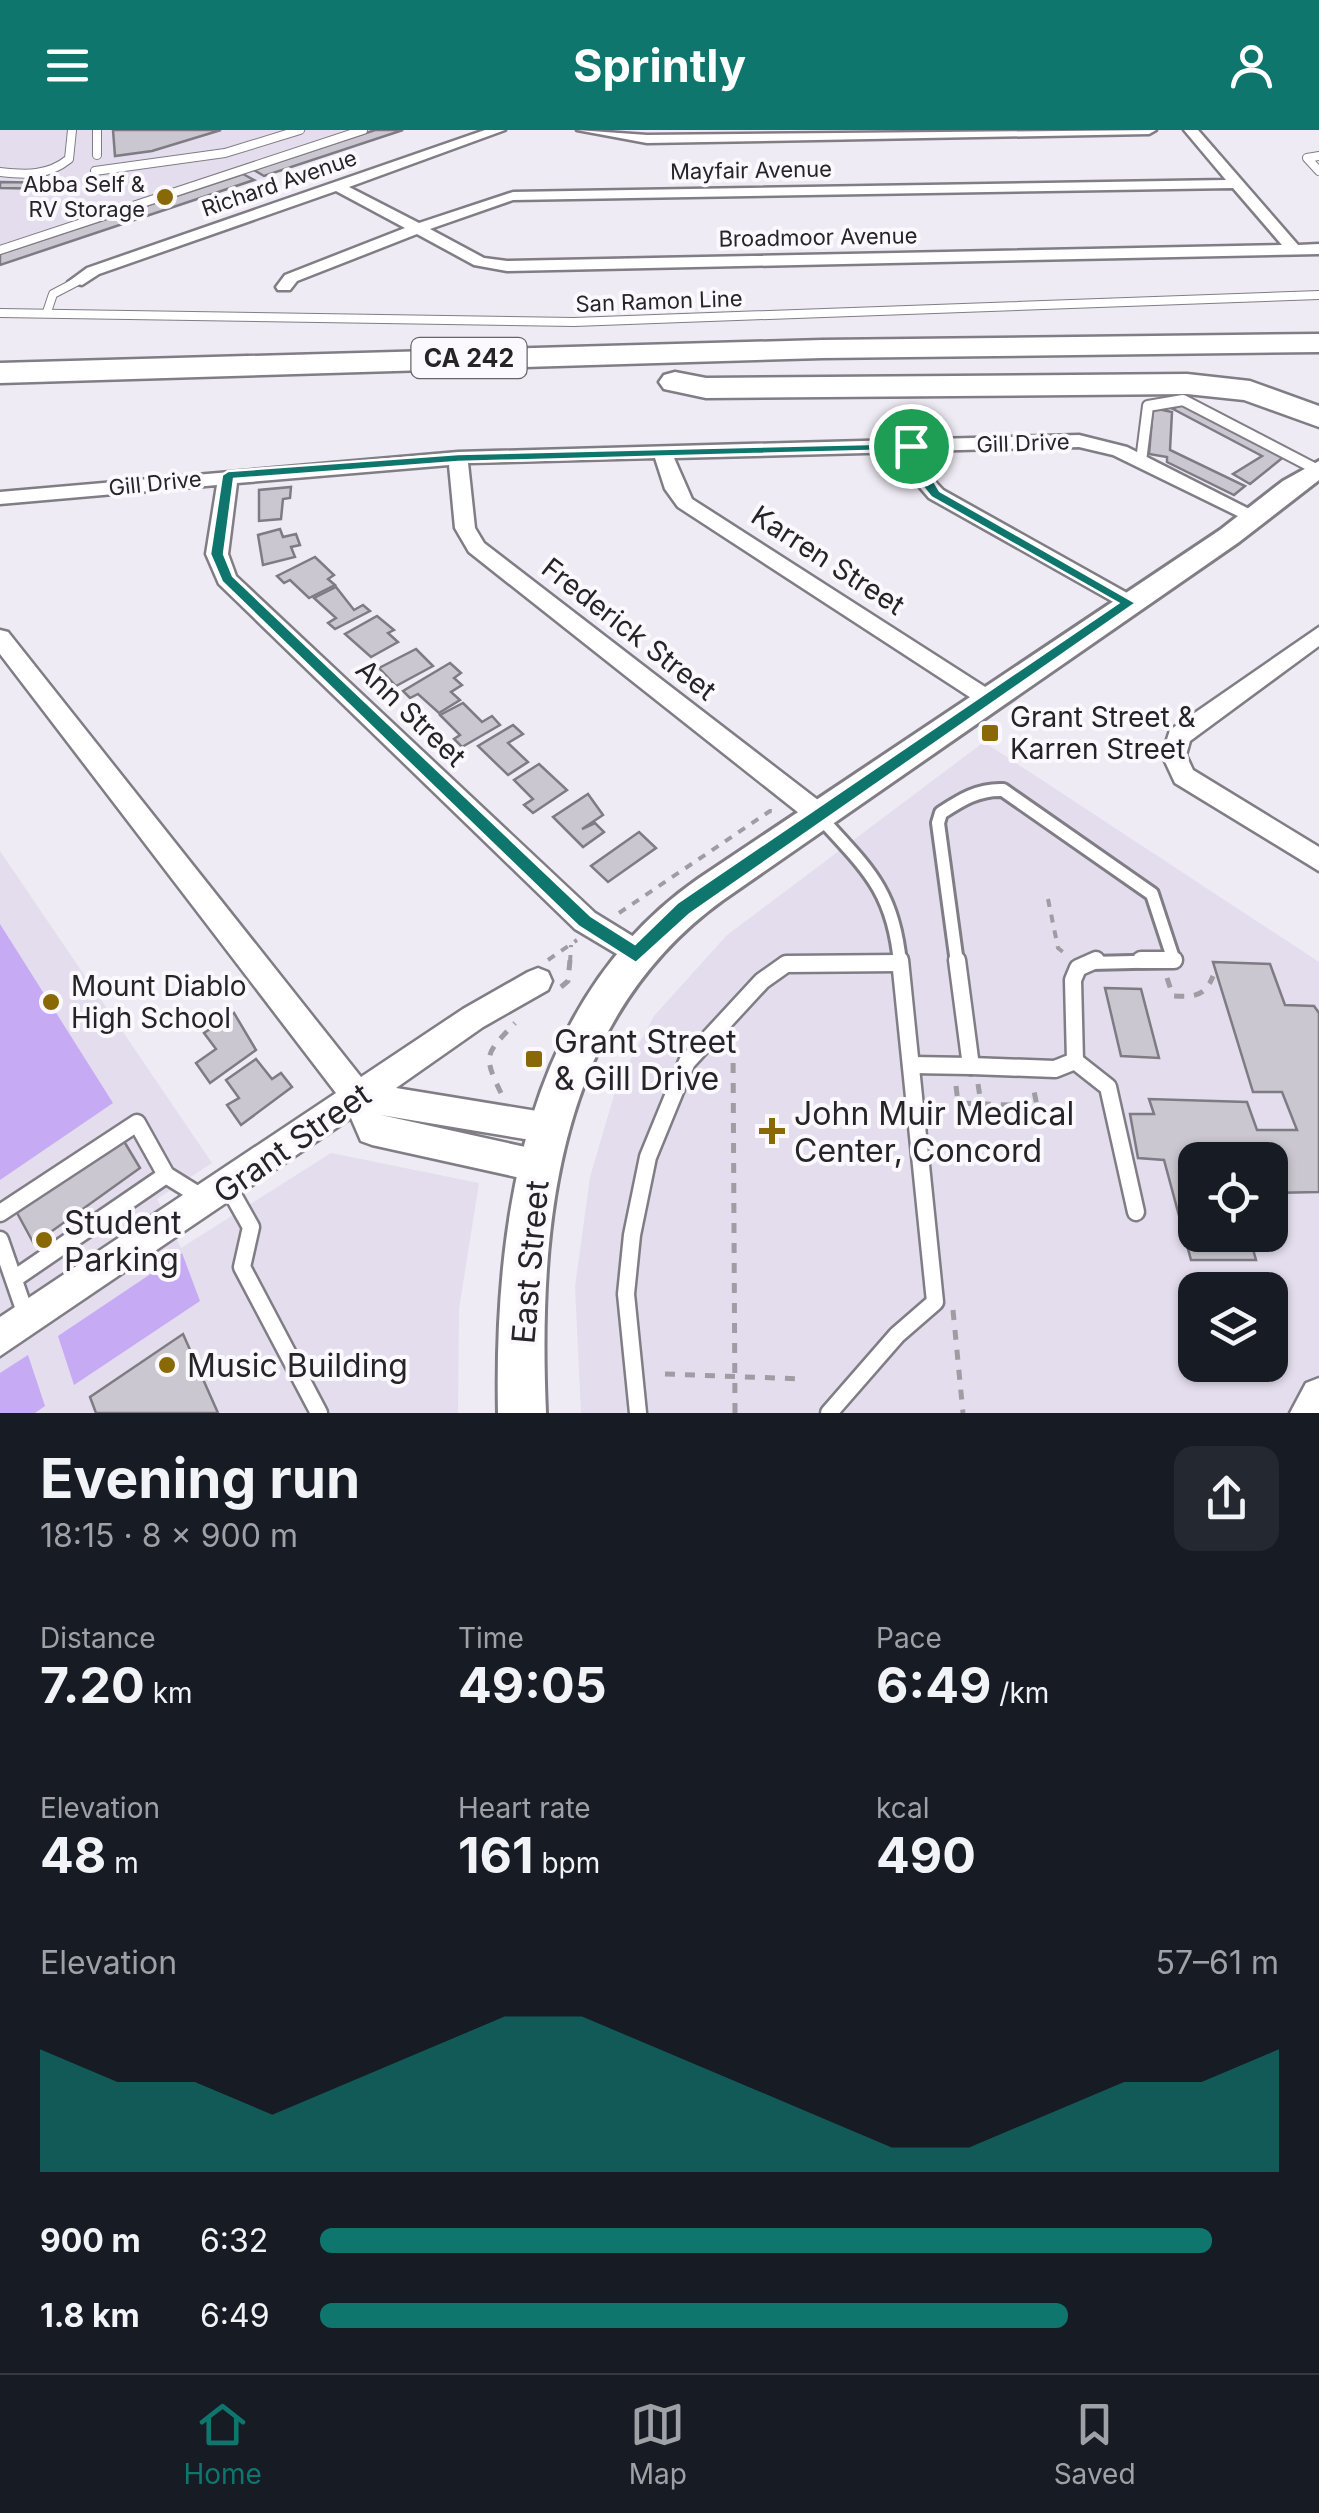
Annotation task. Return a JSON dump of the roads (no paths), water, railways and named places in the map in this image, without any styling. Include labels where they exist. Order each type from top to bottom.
[{"type":"highway","points":[[822,349],[842,340],[1319,315]]},
{"type":"highway","name":"CA 242","points":[[2,392],[115,367],[822,349],[1319,343]]},
{"type":"highway","points":[[0,356],[73,359],[115,367]]},
{"type":"highway","name":"CA 242","points":[[2,392],[1319,368]]},
{"type":"highway","points":[[675,382],[724,388],[1188,384],[1250,391],[1319,417]]},
{"type":"street","name":"Richard Avenue","points":[[76,282],[93,271],[498,130]]},
{"type":"street","points":[[584,130],[646,138],[1149,130]]},
{"type":"street","points":[[1191,130],[1294,250]]},
{"type":"street","name":"Mayfair Avenue","points":[[284,288],[292,278],[513,196],[1238,184]]},
{"type":"street","name":"Broadmoor Avenue","points":[[337,186],[415,232],[480,262],[507,266],[1319,250]]},
{"type":"street","name":"Gill Drive","points":[[0,513],[11,497],[228,475],[458,458],[1079,440],[1141,461],[1258,518]]},
{"type":"street","points":[[911,446],[920,476],[936,494],[1128,603]]},
{"type":"street","name":"Karren Street","points":[[662,452],[675,490],[685,503],[985,698]]},
{"type":"street","name":"Frederick Street","points":[[458,458],[466,528],[476,548],[818,814]]},
{"type":"street","points":[[636,954],[683,908],[985,698],[1258,518],[1318,469]]},
{"type":"street","name":"Ann Street","points":[[228,475],[217,554],[227,578],[584,921],[636,954]]},
{"type":"street","points":[[1258,518],[1319,494]]},
{"type":"street","points":[[1319,635],[1179,736],[1174,755],[1184,776],[1319,860]]},
{"type":"street","points":[[0,638],[357,1096],[372,1130],[544,1147]]},
{"type":"street","name":"East Street","points":[[522,1413],[519,1312],[527,1224],[544,1147],[576,1057],[636,954]]},
{"type":"street","name":"Grant Street","points":[[14,1329],[219,1194],[357,1096],[546,987]]},
{"type":"street","points":[[357,1096],[505,1120],[544,1147]]},
{"type":"street","points":[[1308,1413],[1319,1396]]},
{"type":"lane","points":[[0,172],[35,175],[62,166],[69,159],[72,130]]},
{"type":"lane","points":[[97,155],[98,130]]},
{"type":"lane","points":[[94,171],[225,153],[300,130]]},
{"type":"lane","points":[[0,250],[363,130]]},
{"type":"lane","points":[[1319,156],[1307,158],[1319,171]]},
{"type":"lane","points":[[47,312],[53,294],[76,282]]},
{"type":"lane","name":"San Ramon Line","points":[[0,313],[574,322],[1319,294]]},
{"type":"lane","points":[[1141,461],[1148,406],[1183,400],[1318,469]]},
{"type":"lane","points":[[971,1066],[938,823],[941,812],[980,788],[1003,790],[1152,894],[1174,961],[1100,959],[1081,966],[1074,975],[1069,998],[1079,1048],[1074,1062]]},
{"type":"lane","points":[[818,814],[879,882],[897,930],[935,1302],[897,1336],[829,1413]]},
{"type":"lane","points":[[638,1413],[626,1294],[638,1195],[674,1084],[687,1062],[762,981],[786,964],[900,963]]},
{"type":"lane","points":[[911,1065],[1055,1069],[1074,1062]]},
{"type":"lane","points":[[1074,1062],[1108,1087],[1136,1212]]},
{"type":"lane","points":[[0,1213],[137,1122],[166,1175],[219,1194],[251,1227],[242,1267],[319,1413]]},
{"type":"lane","points":[[14,1278],[166,1175]]},
{"type":"lane","points":[[2,1250],[14,1278],[14,1329]]},
{"type":"place","name":"Abba Self & RV Storage","points":[[165,197]]},
{"type":"place","name":"Grant Street & Karren Street","points":[[990,733]]},
{"type":"place","name":"Mount Diablo High School","points":[[51,1002]]},
{"type":"place","name":"Grant Street & Gill Drive","points":[[534,1059]]},
{"type":"place","name":"John Muir Medical Center, Concord","points":[[772,1131]]},
{"type":"place","name":"Student Parking","points":[[44,1240]]},
{"type":"place","name":"Music Building","points":[[167,1365]]}]
